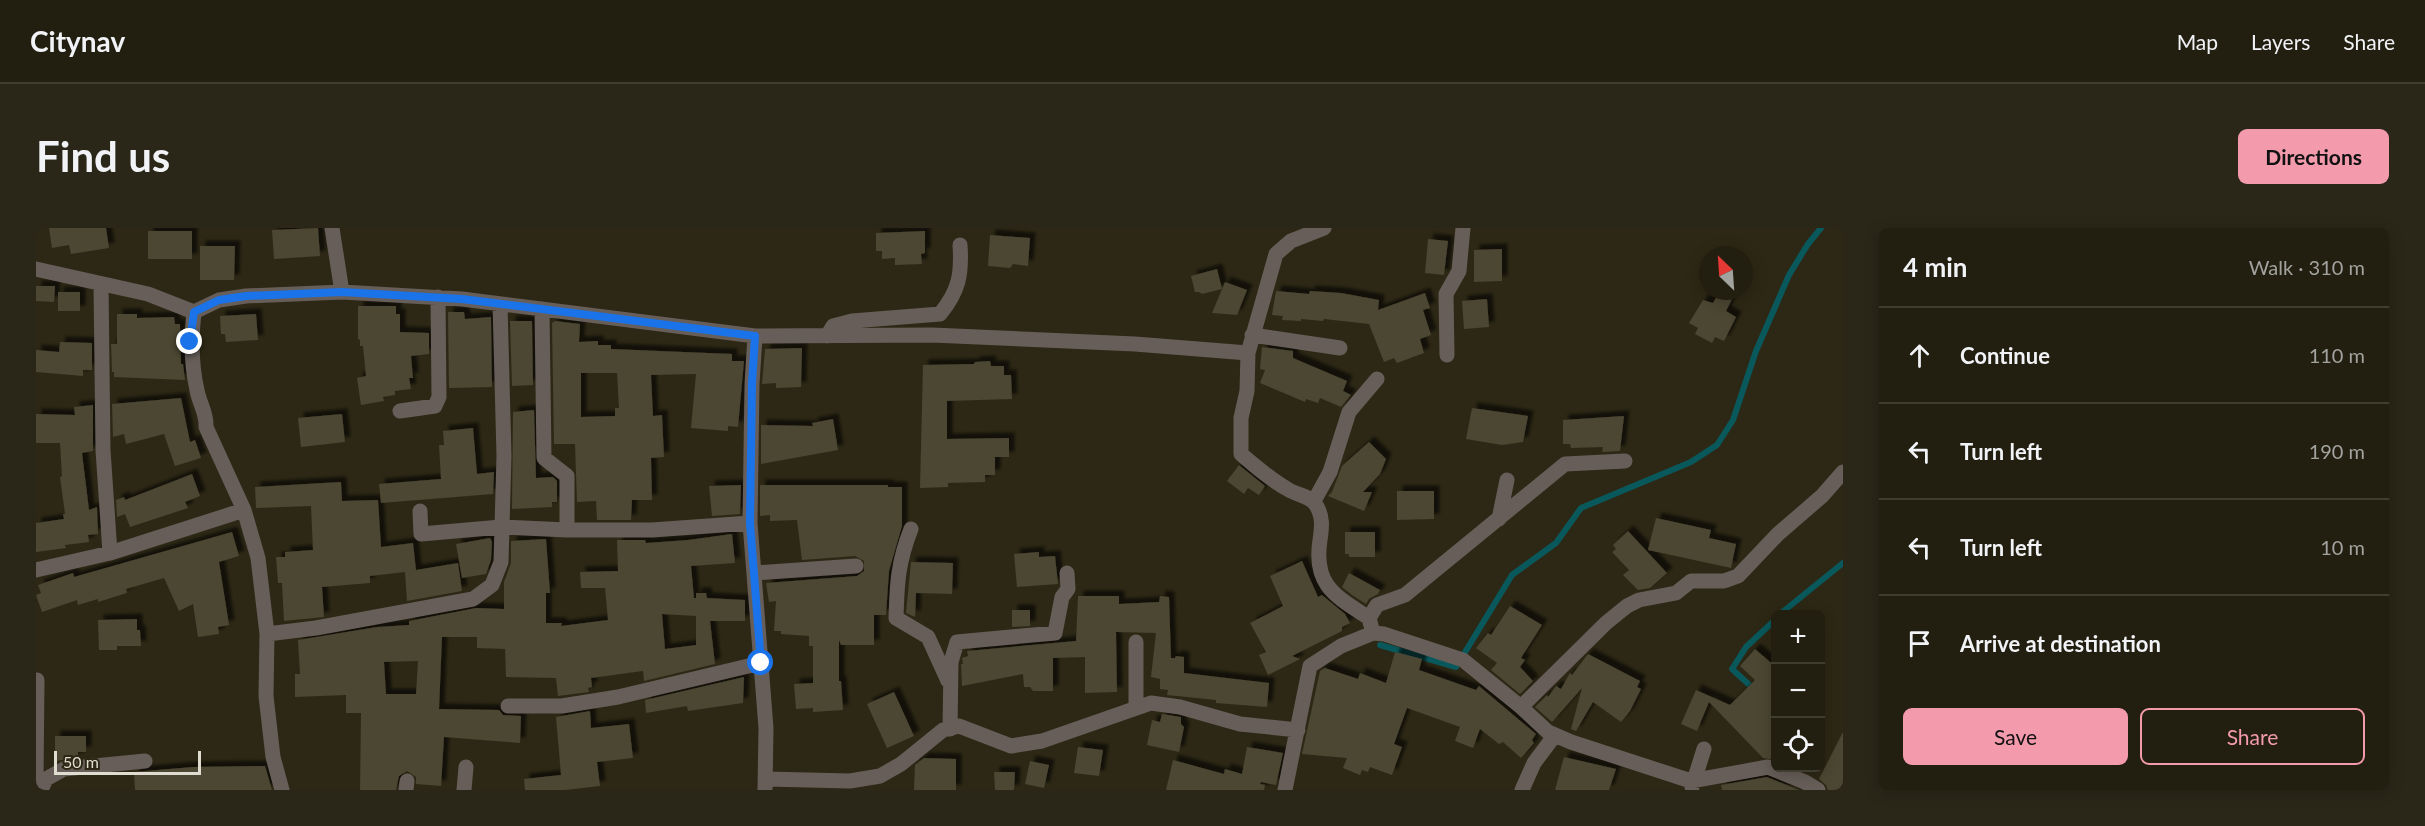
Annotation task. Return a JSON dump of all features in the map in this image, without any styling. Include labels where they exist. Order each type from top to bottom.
[{"type":"street","points":[[332,228],[342,292]]},
{"type":"street","points":[[1324,228],[1291,241],[1276,254],[1248,353],[1247,391],[1241,418],[1241,454],[1266,476],[1314,501],[1323,525],[1319,571],[1325,585],[1371,626],[1463,660],[1548,732],[1571,742],[1692,785],[1768,768],[1805,782],[1818,790]]},
{"type":"street","points":[[1447,356],[1446,294],[1460,271],[1462,228]]},
{"type":"street","points":[[827,336],[833,326],[852,321],[940,314],[954,296],[961,267],[960,244]]},
{"type":"street","points":[[36,270],[148,294],[194,312],[219,300],[246,296],[342,292],[438,297],[755,336],[956,336],[1135,344],[1248,353]]},
{"type":"street","points":[[101,284],[103,450],[110,553]]},
{"type":"street","points":[[400,411],[435,406],[439,397],[438,297]]},
{"type":"street","points":[[267,633],[316,628],[473,599],[492,585],[501,561],[504,456],[500,304]]},
{"type":"street","points":[[542,309],[544,458],[567,476],[567,530]]},
{"type":"street","points":[[194,312],[190,342],[197,392],[206,417],[206,427],[244,510],[258,558],[267,633],[266,696],[273,757],[282,790]]},
{"type":"street","points":[[1252,335],[1340,348]]},
{"type":"street","points":[[755,336],[750,523],[766,728],[766,784],[850,781],[880,776],[901,764],[943,730],[959,726],[1011,746],[1042,741],[1151,703],[1180,707],[1240,724],[1298,730]]},
{"type":"street","points":[[1314,501],[1330,472],[1349,412],[1377,379]]},
{"type":"street","points":[[1285,790],[1310,666],[1371,626],[1377,605],[1405,595],[1565,464],[1625,461]]},
{"type":"street","points":[[1521,707],[1605,623],[1627,606],[1639,600],[1676,592],[1691,581],[1724,581],[1738,576],[1778,534],[1822,496],[1843,471]]},
{"type":"street","points":[[1499,519],[1507,480]]},
{"type":"street","points":[[36,570],[110,553],[244,510]]},
{"type":"street","points":[[420,511],[421,534],[501,527],[652,530],[750,523]]},
{"type":"street","points":[[911,529],[901,556],[897,581],[896,618],[928,637],[950,684]]},
{"type":"street","points":[[754,573],[856,567]]},
{"type":"street","points":[[950,729],[951,662],[957,642],[1055,633],[1062,597],[1068,589],[1067,573]]},
{"type":"street","points":[[1136,642],[1136,708]]},
{"type":"street","points":[[508,706],[562,706],[618,697],[761,663]]},
{"type":"street","points":[[36,780],[37,680]]},
{"type":"street","points":[[1522,790],[1534,763],[1555,735]]},
{"type":"street","points":[[1692,785],[1704,748]]},
{"type":"street","points":[[41,790],[46,778],[64,769],[145,761]]},
{"type":"street","points":[[464,790],[466,767]]},
{"type":"building","points":[[49,228],[106,228],[109,248],[71,254],[69,245],[52,248]]},
{"type":"building","points":[[318,228],[320,256],[274,259],[272,230]]},
{"type":"building","points":[[148,231],[192,231],[192,259],[148,259]]},
{"type":"building","points":[[925,231],[925,253],[921,254],[922,264],[895,265],[895,258],[882,259],[882,251],[876,251],[876,233]]},
{"type":"building","points":[[990,235],[1030,238],[1028,266],[1013,264],[1010,268],[988,266]]},
{"type":"building","points":[[1428,239],[1448,241],[1444,275],[1425,273]]},
{"type":"building","points":[[200,246],[235,246],[234,280],[200,280]]},
{"type":"building","points":[[1502,249],[1502,281],[1474,282],[1474,250]]},
{"type":"building","points":[[1217,269],[1222,289],[1202,294],[1195,292],[1191,276]]},
{"type":"building","points":[[1225,282],[1247,290],[1237,315],[1212,313]]},
{"type":"building","points":[[36,286],[55,286],[54,302],[36,301]]},
{"type":"building","points":[[1276,291],[1309,294],[1310,291],[1341,293],[1379,300],[1378,310],[1425,293],[1430,308],[1423,310],[1431,335],[1420,339],[1424,353],[1397,363],[1394,358],[1384,362],[1369,324],[1324,319],[1323,321],[1282,320],[1283,316],[1272,315]]},
{"type":"building","points":[[58,292],[80,292],[80,311],[58,311]]},
{"type":"building","points":[[1487,299],[1489,327],[1464,329],[1462,301]]},
{"type":"building","points":[[1703,300],[1713,303],[1715,300],[1732,300],[1726,311],[1736,317],[1724,341],[1715,337],[1712,343],[1695,334],[1698,328],[1689,323]]},
{"type":"building","points":[[358,306],[396,306],[396,314],[400,314],[400,332],[429,333],[429,354],[411,356],[413,378],[409,378],[411,389],[395,391],[395,395],[383,397],[384,401],[361,405],[357,378],[366,376],[363,346],[360,346],[358,339]]},
{"type":"building","points":[[448,312],[464,312],[465,319],[491,317],[492,387],[449,388]]},
{"type":"building","points":[[117,314],[137,314],[137,318],[174,317],[175,324],[180,324],[181,364],[183,364],[185,380],[114,377],[111,344],[117,344]]},
{"type":"building","points":[[256,314],[258,340],[226,342],[225,334],[221,334],[220,316]]},
{"type":"building","points":[[510,321],[532,321],[533,385],[512,386]]},
{"type":"building","points":[[555,321],[580,324],[579,342],[598,341],[598,345],[611,345],[611,349],[732,354],[732,361],[744,361],[738,427],[728,426],[728,431],[691,428],[696,374],[651,375],[653,416],[662,415],[664,457],[651,458],[652,500],[632,500],[631,520],[597,520],[596,501],[577,502],[575,444],[554,444],[552,323]],"holes":[[[581,373],[617,373],[619,408],[615,408],[615,416],[581,417]]]},
{"type":"building","points":[[60,342],[92,343],[92,370],[83,370],[83,376],[36,372],[36,350],[59,352]]},
{"type":"building","points":[[1262,347],[1293,351],[1293,358],[1347,381],[1343,391],[1351,395],[1341,407],[1320,398],[1318,403],[1306,399],[1305,402],[1260,383],[1265,370],[1260,369]]},
{"type":"building","points":[[802,348],[801,387],[776,388],[776,383],[762,384],[765,349]]},
{"type":"building","points":[[990,361],[991,366],[1004,366],[1004,375],[1011,375],[1012,399],[947,401],[947,439],[1009,438],[1009,457],[995,457],[995,475],[985,475],[985,482],[948,483],[948,487],[920,488],[923,365],[974,364]]},
{"type":"building","points":[[181,398],[190,442],[195,440],[201,458],[175,466],[164,434],[126,444],[124,434],[113,437],[112,404]]},
{"type":"building","points":[[93,405],[93,451],[82,453],[89,510],[97,507],[98,534],[88,535],[89,542],[36,552],[36,523],[64,519],[63,514],[65,514],[60,477],[62,476],[60,443],[36,443],[36,414],[75,415],[74,407]]},
{"type":"building","points":[[1472,408],[1528,416],[1523,442],[1502,445],[1466,439]]},
{"type":"building","points":[[534,410],[536,478],[553,477],[557,481],[557,502],[552,502],[552,507],[512,509],[513,412]]},
{"type":"building","points":[[342,414],[345,442],[301,447],[298,418]]},
{"type":"building","points":[[1624,416],[1620,451],[1602,452],[1603,447],[1571,448],[1570,444],[1563,444],[1563,420]]},
{"type":"building","points":[[833,419],[838,450],[761,464],[761,425],[813,426],[812,423]]},
{"type":"building","points":[[473,428],[477,474],[494,472],[493,494],[381,503],[379,484],[441,479],[439,445],[444,445],[443,431]]},
{"type":"building","points":[[1369,442],[1386,459],[1380,474],[1363,492],[1372,492],[1364,511],[1328,496],[1332,492],[1342,466]]},
{"type":"building","points":[[1239,465],[1265,486],[1259,495],[1248,488],[1244,494],[1227,481]]},
{"type":"building","points":[[192,474],[200,496],[185,502],[188,508],[130,527],[125,514],[117,517],[116,500],[124,497],[125,500]]},
{"type":"building","points":[[341,482],[342,501],[378,500],[381,547],[413,543],[416,570],[458,563],[462,591],[407,601],[405,572],[370,576],[370,583],[322,587],[324,617],[284,621],[282,583],[278,583],[276,557],[285,557],[285,552],[313,550],[311,506],[256,508],[255,487]]},
{"type":"building","points":[[741,485],[740,514],[712,516],[709,486]]},
{"type":"building","points":[[760,485],[888,485],[888,487],[902,487],[902,526],[889,571],[886,615],[874,615],[874,645],[841,645],[839,640],[839,681],[841,681],[843,710],[813,712],[813,708],[796,709],[794,684],[813,683],[813,646],[809,646],[809,636],[781,634],[781,631],[774,631],[776,601],[769,602],[766,583],[857,576],[864,571],[864,561],[855,556],[802,560],[797,520],[770,521],[770,515],[760,516]]},
{"type":"building","points":[[1397,491],[1434,491],[1434,519],[1397,520]]},
{"type":"building","points":[[1656,518],[1711,530],[1709,538],[1736,544],[1731,568],[1648,550]]},
{"type":"building","points":[[1628,531],[1667,573],[1650,588],[1638,590],[1623,575],[1629,570],[1612,552],[1616,549],[1613,545]]},
{"type":"building","points":[[232,532],[239,556],[219,562],[229,625],[218,627],[219,634],[198,637],[193,604],[179,611],[164,578],[126,589],[127,593],[98,602],[98,599],[78,605],[77,600],[42,612],[36,595],[41,593],[38,585],[73,573],[74,577]]},
{"type":"building","points":[[1345,532],[1375,532],[1375,557],[1349,557],[1349,554],[1345,554]]},
{"type":"building","points":[[732,534],[735,563],[691,566],[694,598],[696,598],[696,593],[706,593],[707,598],[745,600],[745,621],[710,621],[715,664],[644,681],[643,671],[591,678],[592,687],[588,688],[589,692],[558,696],[556,678],[506,677],[505,649],[477,648],[477,637],[442,637],[439,709],[499,710],[503,715],[521,716],[520,743],[444,737],[441,786],[416,784],[416,777],[407,771],[399,776],[396,790],[360,790],[361,713],[346,713],[346,695],[295,697],[295,674],[300,674],[298,640],[377,627],[409,625],[409,621],[476,608],[504,609],[504,582],[511,563],[511,541],[546,539],[550,593],[546,593],[546,623],[562,623],[561,626],[608,620],[605,588],[581,588],[580,572],[618,571],[617,540],[645,540],[646,543]],"holes":[[[662,614],[696,616],[696,645],[665,649]],[[418,661],[416,694],[386,694],[384,662]]]},
{"type":"building","points":[[490,538],[492,542],[491,560],[486,574],[462,578],[456,544]]},
{"type":"building","points":[[1039,552],[1039,557],[1055,556],[1058,584],[1017,587],[1014,554]]},
{"type":"building","points":[[1302,561],[1318,597],[1322,595],[1345,614],[1350,623],[1342,627],[1342,631],[1292,656],[1300,659],[1268,675],[1259,655],[1266,652],[1250,623],[1283,606],[1270,576]]},
{"type":"building","points":[[911,562],[953,563],[952,594],[916,593],[915,617],[906,613]]},
{"type":"building","points":[[1349,573],[1380,590],[1378,594],[1369,599],[1366,604],[1352,595],[1342,587]]},
{"type":"building","points":[[1078,596],[1119,596],[1119,604],[1159,602],[1160,596],[1169,597],[1171,658],[1184,657],[1184,673],[1269,683],[1267,707],[1216,703],[1216,700],[1167,695],[1168,690],[1160,689],[1160,679],[1151,677],[1156,633],[1116,632],[1117,692],[1085,693],[1085,657],[1053,658],[1053,691],[1033,691],[1030,687],[1024,687],[1023,674],[962,686],[961,664],[963,664],[962,658],[968,656],[967,651],[1076,641]]},
{"type":"building","points":[[1510,606],[1542,625],[1521,658],[1525,660],[1520,667],[1533,681],[1520,694],[1491,670],[1497,663],[1476,648],[1488,633],[1491,635]]},
{"type":"building","points":[[1012,610],[1030,610],[1030,626],[1012,627]]},
{"type":"building","points":[[137,619],[141,646],[117,646],[117,650],[99,650],[98,620]]},
{"type":"building","points":[[1755,649],[1771,663],[1771,759],[1763,758],[1709,702],[1697,731],[1681,724],[1696,690],[1730,705],[1755,680],[1740,666]]},
{"type":"building","points":[[1395,652],[1422,659],[1419,670],[1476,690],[1479,686],[1536,734],[1532,740],[1534,743],[1521,758],[1503,742],[1499,744],[1480,729],[1473,748],[1455,741],[1460,727],[1407,708],[1394,744],[1402,747],[1392,775],[1370,767],[1368,772],[1362,770],[1360,775],[1343,768],[1347,758],[1302,754],[1320,671],[1325,668],[1358,679],[1360,673],[1386,683]]},
{"type":"building","points":[[1588,654],[1640,681],[1637,687],[1641,689],[1630,711],[1621,722],[1593,702],[1576,731],[1571,729],[1582,688],[1552,722],[1535,707],[1547,695],[1548,697],[1556,686],[1561,689],[1570,673],[1572,675]]},
{"type":"building","points":[[744,677],[743,703],[688,711],[687,706],[646,713],[645,700]]},
{"type":"building","points":[[894,692],[914,736],[887,748],[867,704]]},
{"type":"building","points":[[590,711],[591,728],[629,724],[633,758],[597,762],[600,786],[565,790],[525,790],[524,779],[561,775],[556,717]]},
{"type":"building","points":[[1162,714],[1181,717],[1181,724],[1184,727],[1179,752],[1147,745],[1152,720],[1160,722]]},
{"type":"building","points":[[1843,732],[1843,790],[1828,790],[1819,779],[1823,772],[1825,772],[1825,767]]},
{"type":"building","points":[[55,736],[86,736],[86,752],[78,752],[78,758],[55,761]]},
{"type":"building","points":[[1078,747],[1103,750],[1099,776],[1074,773]]},
{"type":"building","points":[[1247,747],[1283,753],[1276,785],[1261,782],[1260,784],[1265,785],[1264,790],[1166,790],[1173,760],[1224,774],[1225,769],[1242,774]]},
{"type":"building","points":[[1564,757],[1616,769],[1609,790],[1555,790]]},
{"type":"building","points":[[924,758],[956,759],[956,790],[914,790],[915,765]]},
{"type":"building","points":[[1030,761],[1049,765],[1044,788],[1025,784]]},
{"type":"building","points":[[265,766],[272,790],[135,790],[134,772],[193,767]]},
{"type":"building","points":[[994,772],[1015,772],[1014,790],[995,790]]},
{"type":"building","points":[[1767,777],[1799,790],[1722,790],[1721,785]]},
{"type":"waterway","points":[[1380,645],[1456,667],[1512,575],[1556,543],[1581,508],[1691,462],[1717,445],[1733,420],[1756,351],[1789,275],[1821,228]]},
{"type":"waterway","points":[[1785,610],[1843,563]]},
{"type":"waterway","points":[[1755,690],[1732,669],[1746,647],[1771,624]]},
{"type":"route","points":[[190,342],[194,312],[219,300],[246,296],[342,292],[462,299],[755,336],[750,523],[761,663]]}]
